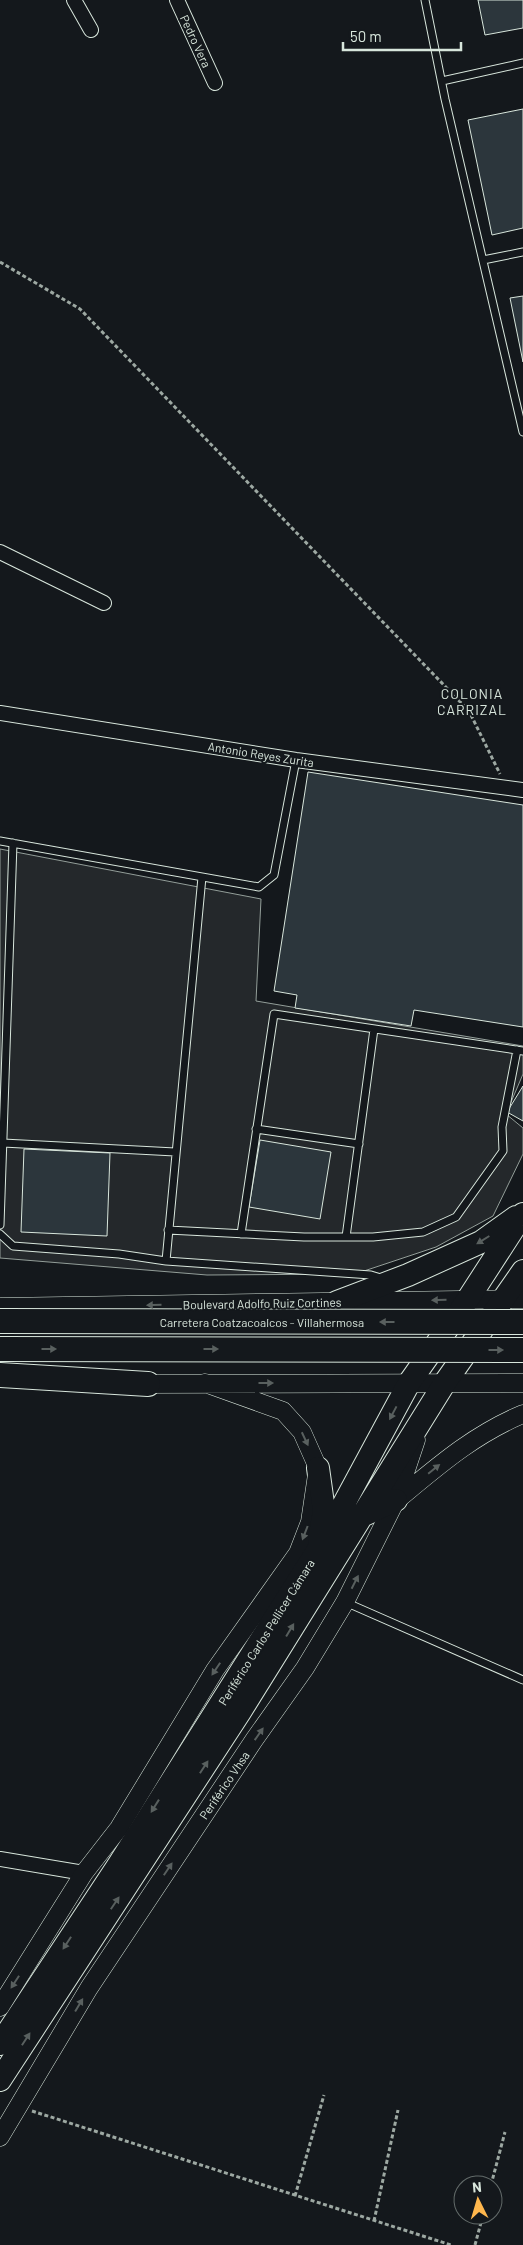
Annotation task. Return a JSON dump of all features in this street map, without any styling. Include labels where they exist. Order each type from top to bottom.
[{"type":"highway","name":"Carretera Coatzacoalcos - Villahermosa","points":[[0,1321],[523,1322]]},
{"type":"highway","points":[[0,1349],[523,1350]]},
{"type":"highway","points":[[0,1376],[148,1384]]},
{"type":"main road","points":[[337,1302],[390,1282],[481,1242],[523,1213]]},
{"type":"main road","name":"Periférico Carlos Pellicer Cámara","points":[[0,2044],[119,1864],[318,1550],[409,1383],[468,1299],[523,1213]]},
{"type":"main road","name":"Periférico Carlos Pellicer Cámara","points":[[0,2080],[240,1712],[423,1421],[444,1384],[513,1299],[523,1270]]},
{"type":"main road","points":[[318,1468],[324,1512],[318,1550]]},
{"type":"main road","points":[[362,1516],[396,1500]]},
{"type":"street","points":[[74,0],[91,30]]},
{"type":"street","name":"Pedro Vera","points":[[177,0],[215,83]]},
{"type":"street","points":[[0,552],[104,603]]},
{"type":"street","name":"Antonio Reyes Zurita","points":[[0,714],[296,760],[523,790]]},
{"type":"street","name":"Boulevard Adolfo Ruiz Cortines","points":[[0,1307],[513,1299]]},
{"type":"street","points":[[0,1382],[148,1384],[523,1383]]},
{"type":"street","points":[[0,2007],[84,1874],[118,1828],[215,1670],[298,1553],[310,1522],[318,1468],[302,1432],[283,1411],[205,1383]]},
{"type":"street","points":[[396,1500],[462,1447],[503,1423],[523,1414]]},
{"type":"street","name":"Periférico Vhsa","points":[[0,2137],[89,1988],[254,1740],[305,1668],[345,1602],[396,1500],[423,1421]]},
{"type":"street","points":[[0,1859],[84,1874]]},
{"type":"lane","points":[[424,0],[523,432]]},
{"type":"lane","points":[[442,81],[523,63]]},
{"type":"lane","points":[[483,260],[523,252]]},
{"type":"lane","points":[[0,841],[258,887],[274,875],[296,760]]},
{"type":"lane","points":[[0,1225],[13,843]]},
{"type":"lane","points":[[166,1260],[202,877]]},
{"type":"lane","points":[[168,1230],[241,1234],[373,1237],[423,1232],[456,1217],[503,1151],[502,1127],[520,1051],[274,1014],[241,1234]]},
{"type":"lane","points":[[346,1237],[374,1029]]},
{"type":"lane","points":[[256,1129],[359,1144]]},
{"type":"lane","points":[[3,1143],[175,1152]]},
{"type":"lane","points":[[0,1234],[13,1246],[119,1254],[166,1260],[371,1275],[390,1282]]},
{"type":"lane","points":[[345,1602],[523,1680]]},
{"type":"path","points":[[0,262],[80,309],[469,711],[507,788]]},
{"type":"path","points":[[295,2196],[324,2095]]},
{"type":"path","points":[[18,2107],[450,2245]]},
{"type":"path","points":[[374,2221],[398,2110]]},
{"type":"path","points":[[494,2175],[505,2132]]},
{"type":"path","points":[[475,2245],[480,2225]]},
{"type":"shaded area","points":[[0,849],[261,899],[256,1001],[523,1046],[523,1074],[506,1114],[523,1128],[523,1154],[493,1216],[436,1247],[355,1274],[207,1275],[0,1258]]},
{"type":"building","points":[[478,0],[523,0],[523,28],[485,35]]},
{"type":"building","points":[[523,109],[523,228],[492,235],[468,120]]},
{"type":"building","points":[[523,296],[523,362],[510,298]]},
{"type":"building","points":[[308,772],[523,805],[523,1027],[414,1010],[411,1026],[295,1008],[297,995],[274,991]]},
{"type":"building","points":[[523,1086],[523,1121],[507,1112]]},
{"type":"building","points":[[260,1140],[331,1152],[320,1219],[249,1207]]},
{"type":"building","points":[[24,1149],[110,1153],[107,1236],[21,1232]]},
{"type":"district","name":"COLONIA CARRIZAL","points":[[472,702]]}]
